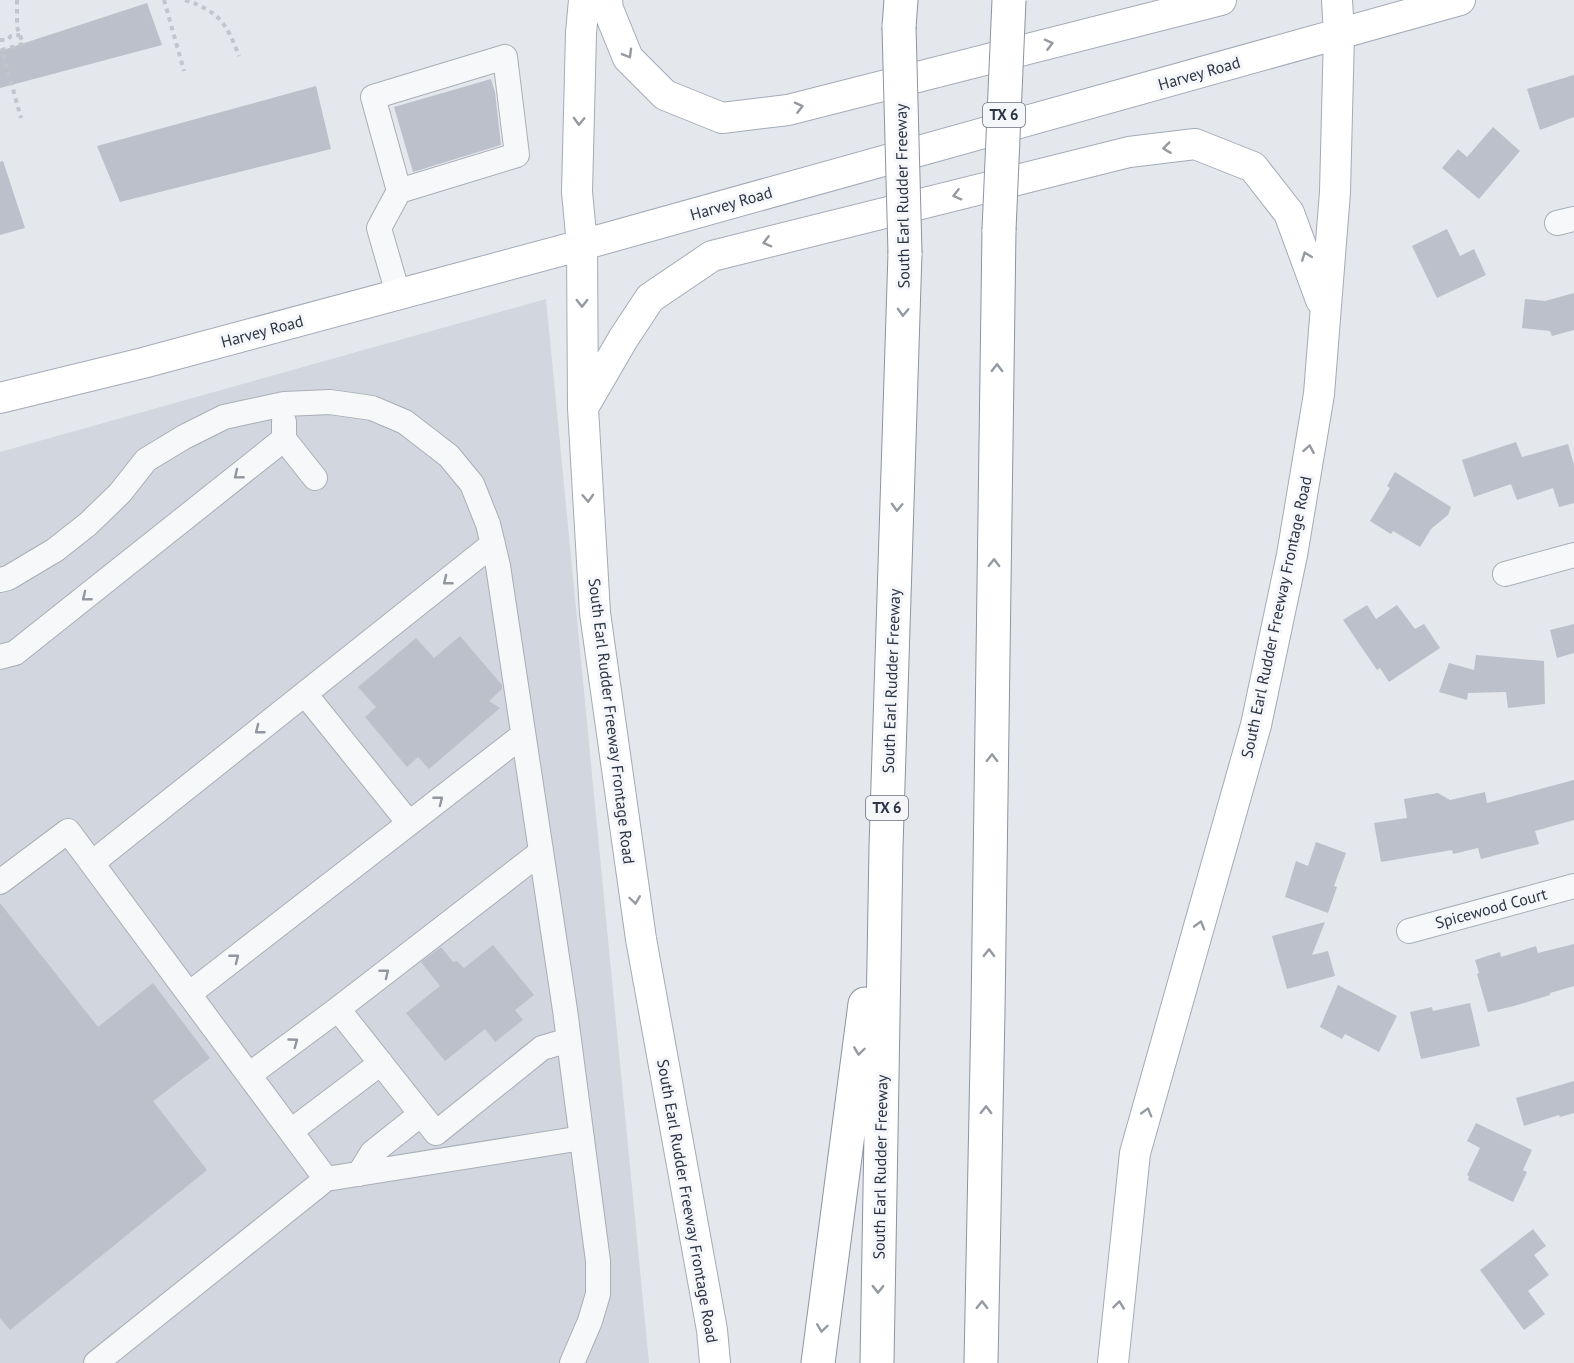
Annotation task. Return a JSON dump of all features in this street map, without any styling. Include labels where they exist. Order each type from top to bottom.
[{"type":"highway","name":"TX 6","points":[[981,1363],[999,230],[1009,0]]},
{"type":"highway","name":"South Earl Rudder Freeway","points":[[877,1363],[886,848],[905,253],[900,13]]},
{"type":"highway","points":[[818,1363],[886,848]]},
{"type":"main road","name":"South Earl Rudder Freeway Frontage Road","points":[[584,0],[577,192],[582,244],[583,408],[595,614],[641,939],[712,1330],[715,1363]]},
{"type":"main road","points":[[607,0],[608,9],[628,58],[664,95],[722,118],[788,110],[1221,0]]},
{"type":"main road","name":"South Earl Rudder Freeway Frontage Road","points":[[1113,1363],[1135,1153],[1256,725],[1292,555],[1319,394],[1335,192],[1339,34],[1337,0]]},
{"type":"main road","name":"Harvey Road","points":[[0,398],[143,363],[582,244],[1460,0]]},
{"type":"main road","points":[[583,408],[650,298],[711,256],[1129,152],[1196,144],[1253,167],[1289,213],[1325,311]]},
{"type":"street","points":[[398,294],[379,228],[399,191],[373,96],[505,57],[517,154],[399,191]]},
{"type":"street","points":[[0,580],[8,578],[55,550],[88,524],[120,493],[146,460],[224,417],[284,404],[330,402],[372,408],[405,422],[449,456],[472,484],[488,524],[493,544],[569,1040],[598,1261],[598,1294],[590,1321],[567,1362]]},
{"type":"street","points":[[284,404],[284,439],[315,478]]},
{"type":"street","points":[[8,655],[284,439]]},
{"type":"street","points":[[92,863],[493,544]]},
{"type":"street","points":[[1505,574],[1574,555]]},
{"type":"street","points":[[305,693],[409,823]]},
{"type":"street","points":[[189,994],[523,735]]},
{"type":"street","points":[[0,882],[68,831],[327,1179]]},
{"type":"street","points":[[249,1075],[541,852]]},
{"type":"street","name":"Spicewood Court","points":[[1409,931],[1574,886]]},
{"type":"street","points":[[338,1009],[436,1133],[448,1160]]},
{"type":"street","points":[[436,1133],[542,1048],[569,1040]]},
{"type":"street","points":[[291,1131],[381,1063]]},
{"type":"street","points":[[359,1174],[372,1153],[421,1114]]},
{"type":"street","points":[[96,1363],[327,1179],[582,1138]]},
{"type":"path","points":[[17,0],[17,27],[23,44],[2,50],[21,118]]},
{"type":"path","points":[[164,0],[184,71]]},
{"type":"path","points":[[185,0],[209,10],[221,19],[230,30],[239,56]]},
{"type":"path","points":[[0,40],[20,35]]},
{"type":"shaded area","points":[[546,299],[649,1363],[0,1363],[0,452]]},
{"type":"building","points":[[147,3],[162,45],[0,88],[0,51]]},
{"type":"building","points":[[1574,75],[1574,117],[1540,130],[1527,89]]},
{"type":"building","points":[[491,79],[495,92],[501,145],[413,172],[394,107]]},
{"type":"building","points":[[316,86],[331,149],[120,202],[97,146]]},
{"type":"building","points":[[1493,127],[1520,151],[1479,199],[1442,168],[1458,149],[1467,157]]},
{"type":"building","points":[[3,161],[25,228],[0,235],[0,162]]},
{"type":"building","points":[[1447,229],[1460,256],[1474,249],[1486,275],[1437,298],[1412,246]]},
{"type":"building","points":[[1574,293],[1574,330],[1552,336],[1550,331],[1522,328],[1525,299],[1545,301]]},
{"type":"building","points":[[1516,442],[1522,457],[1568,444],[1574,465],[1574,503],[1559,507],[1553,488],[1517,500],[1511,484],[1474,497],[1462,460]]},
{"type":"building","points":[[1395,472],[1451,507],[1448,515],[1431,529],[1420,547],[1393,531],[1391,534],[1370,521],[1390,488],[1387,486]]},
{"type":"building","points":[[1367,605],[1376,619],[1397,605],[1415,629],[1424,624],[1440,648],[1389,682],[1380,668],[1377,670],[1343,620]]},
{"type":"building","points":[[1574,624],[1574,653],[1557,658],[1550,630]]},
{"type":"building","points":[[460,636],[502,685],[502,689],[489,701],[500,708],[429,769],[418,757],[407,767],[365,717],[376,707],[358,687],[416,638],[434,658]]},
{"type":"building","points":[[1476,655],[1544,661],[1545,704],[1508,708],[1506,692],[1468,693],[1467,700],[1439,692],[1449,663],[1474,670]]},
{"type":"building","points":[[1574,780],[1574,820],[1535,831],[1539,844],[1481,859],[1478,848],[1453,854],[1452,850],[1381,862],[1374,823],[1407,818],[1404,799],[1438,793],[1450,800],[1485,792],[1487,803]]},
{"type":"building","points":[[1316,842],[1346,853],[1334,886],[1337,887],[1328,913],[1285,897],[1296,861],[1308,866]]},
{"type":"building","points":[[0,903],[98,1027],[153,983],[210,1058],[153,1101],[207,1170],[10,1330],[0,1318]]},
{"type":"building","points":[[1325,922],[1312,955],[1328,951],[1335,976],[1287,989],[1272,936]]},
{"type":"building","points":[[1574,944],[1574,986],[1488,1012],[1475,960],[1500,952],[1501,957],[1536,946],[1538,953]]},
{"type":"building","points":[[493,945],[534,995],[515,1010],[523,1020],[495,1042],[485,1029],[445,1061],[406,1013],[440,986],[421,962],[441,947],[453,962],[457,961],[464,968]]},
{"type":"building","points":[[1338,985],[1397,1016],[1379,1052],[1345,1034],[1342,1039],[1320,1027]]},
{"type":"building","points":[[1470,1003],[1480,1046],[1421,1059],[1410,1012],[1432,1007],[1433,1011]]},
{"type":"building","points":[[1574,1081],[1574,1113],[1560,1117],[1559,1115],[1524,1126],[1516,1098]]},
{"type":"building","points":[[1476,1123],[1532,1150],[1523,1170],[1527,1172],[1513,1202],[1468,1180],[1467,1175],[1480,1148],[1467,1141]]},
{"type":"building","points":[[1533,1229],[1546,1246],[1534,1255],[1549,1275],[1528,1291],[1545,1314],[1524,1330],[1480,1270]]}]
